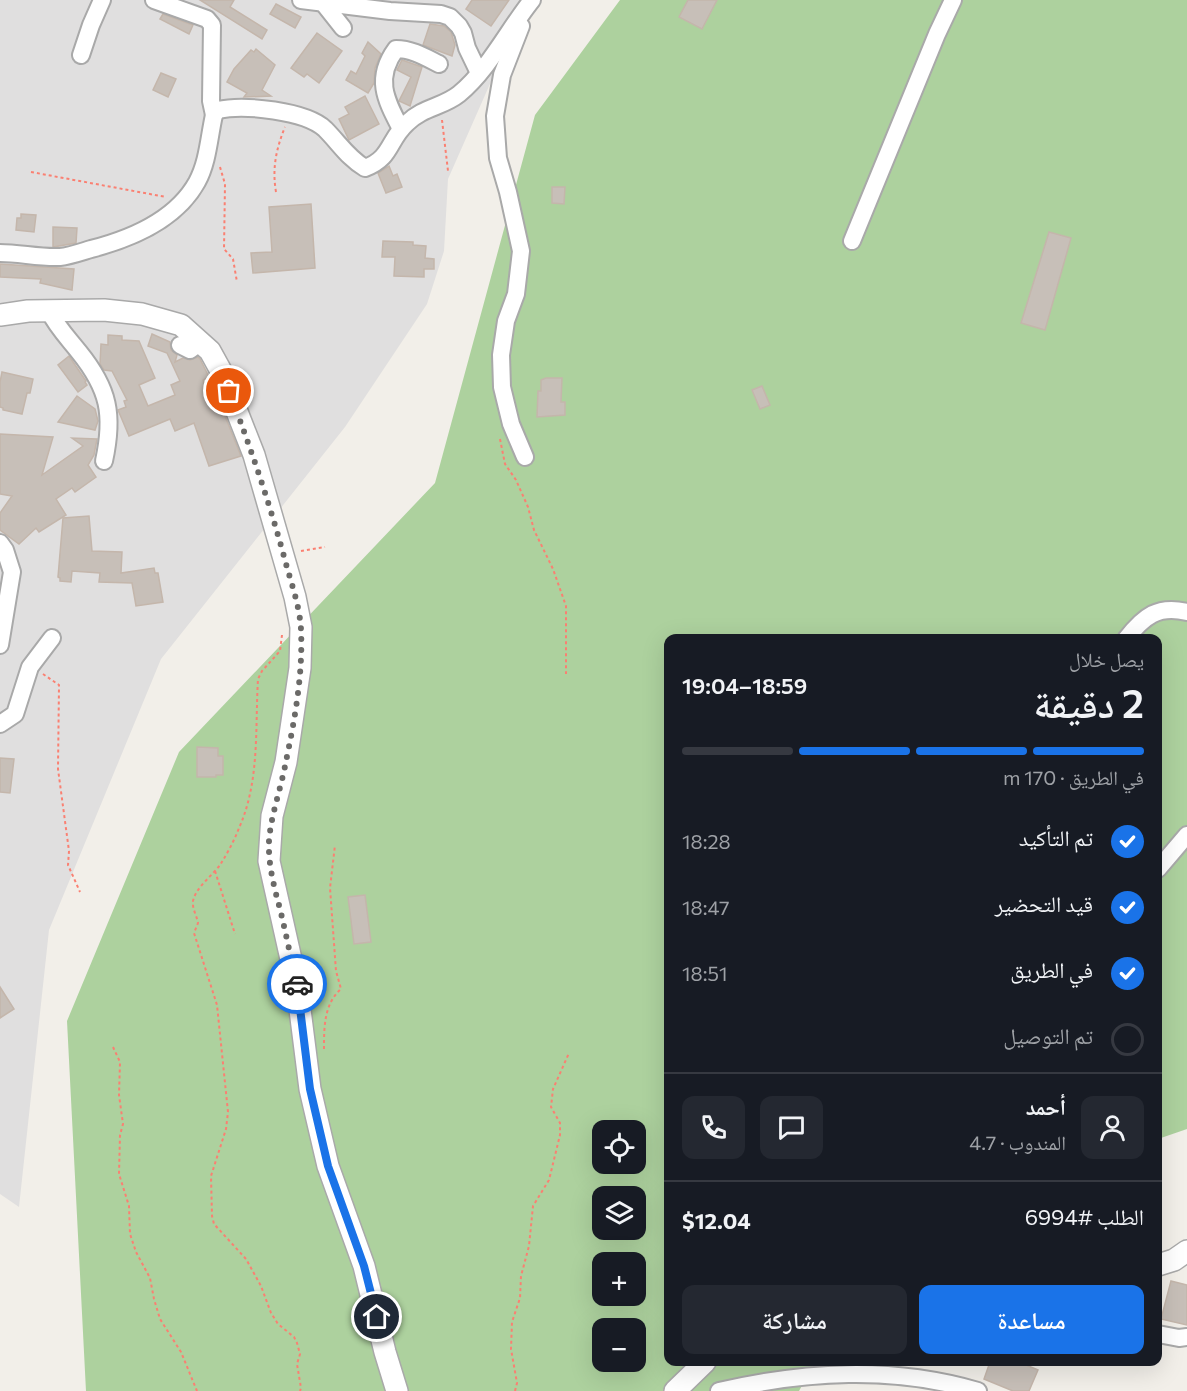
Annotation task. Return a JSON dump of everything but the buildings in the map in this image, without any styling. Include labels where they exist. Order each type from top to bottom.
[{"type":"street","points":[[81,55],[102,0]]},
{"type":"street","points":[[0,253],[62,257],[114,244],[160,220],[183,202],[197,182],[204,165],[214,115],[211,101],[212,25],[207,19],[154,0]]},
{"type":"street","points":[[301,0],[441,14],[450,17],[459,26],[479,73]]},
{"type":"street","points":[[214,115],[218,110],[234,109],[284,112],[302,116],[315,121],[325,129],[351,160],[365,168],[383,159],[401,129],[419,112],[449,100],[464,89],[479,73],[532,0]]},
{"type":"street","points":[[525,457],[511,424],[502,387],[501,355],[506,321],[516,294],[521,251],[498,158],[495,116],[502,75],[532,0]]},
{"type":"street","points":[[852,241],[953,0]]},
{"type":"street","points":[[324,4],[342,28]]},
{"type":"street","points":[[401,129],[387,103],[384,92],[385,67],[390,57],[396,49],[403,49],[439,64]]},
{"type":"street","points":[[0,315],[49,310],[104,310],[142,314],[181,325],[190,344],[210,351],[221,371],[254,455],[283,551],[301,627],[300,668],[286,762],[272,816],[269,861],[297,986],[310,1089],[328,1166],[364,1266],[397,1391]]},
{"type":"street","points":[[49,310],[56,326],[80,353],[105,391],[109,421],[104,461]]},
{"type":"street","points":[[0,543],[5,550],[12,572],[0,645]]},
{"type":"street","points":[[1131,634],[1147,617],[1159,612],[1169,609],[1187,612]]},
{"type":"street","points":[[0,724],[15,714],[30,667],[52,638]]},
{"type":"street","points":[[1162,864],[1187,835]]},
{"type":"street","points":[[1162,1263],[1174,1260],[1187,1251]]},
{"type":"street","points":[[1162,1335],[1187,1337]]},
{"type":"street","points":[[675,1391],[701,1366]]},
{"type":"street","points":[[719,1391],[753,1383],[846,1373],[904,1375],[947,1382],[978,1391]]},
{"type":"path","points":[[448,171],[441,121],[449,100]]},
{"type":"path","points":[[276,192],[273,176],[281,136],[285,126],[302,116]]},
{"type":"path","points":[[220,166],[225,184],[224,249],[232,259],[237,282]]},
{"type":"path","points":[[31,172],[156,194],[183,202]]},
{"type":"path","points":[[500,429],[501,450],[505,464],[516,480],[528,507],[534,530],[553,569],[566,606],[566,674]]},
{"type":"path","points":[[283,551],[297,552],[325,547]]},
{"type":"path","points":[[282,632],[280,651],[258,679],[256,753],[249,800],[239,829],[215,871],[198,891],[193,900],[193,908],[198,923],[194,933],[217,1005],[228,1112],[226,1130],[210,1176],[212,1216],[214,1224],[235,1246],[252,1269],[278,1324],[294,1337],[300,1354],[297,1364],[300,1391]]},
{"type":"path","points":[[30,667],[59,685],[58,769],[69,851],[68,865],[80,892]]},
{"type":"path","points":[[324,1050],[324,1028],[332,998],[341,989],[336,971],[330,888],[335,845]]},
{"type":"path","points":[[215,871],[235,934]]},
{"type":"path","points":[[112,1047],[120,1062],[119,1095],[123,1124],[120,1135],[119,1174],[129,1206],[130,1234],[136,1252],[150,1278],[153,1299],[160,1318],[180,1352],[197,1391]]},
{"type":"path","points":[[515,1391],[517,1383],[511,1349],[512,1322],[520,1298],[521,1276],[529,1246],[533,1206],[549,1180],[560,1135],[560,1123],[551,1107],[553,1089],[569,1053]]},
{"type":"shaded area","points":[[0,0],[527,0],[448,179],[444,251],[427,304],[345,427],[161,659],[49,930],[19,1207],[0,1194]]},
{"type":"green space","points":[[620,0],[1187,0],[1187,1129],[1162,1138],[1162,634],[664,634],[664,1366],[813,1366],[799,1391],[86,1391],[67,1021],[179,752],[435,483],[535,115]]},
{"type":"way so far","points":[[229,391],[254,455],[283,551],[301,627],[300,668],[294,712],[286,762],[272,816],[269,843],[269,861],[274,887],[297,984]]},
{"type":"route","points":[[297,984],[310,1089],[328,1166],[364,1266],[377,1317]]}]
